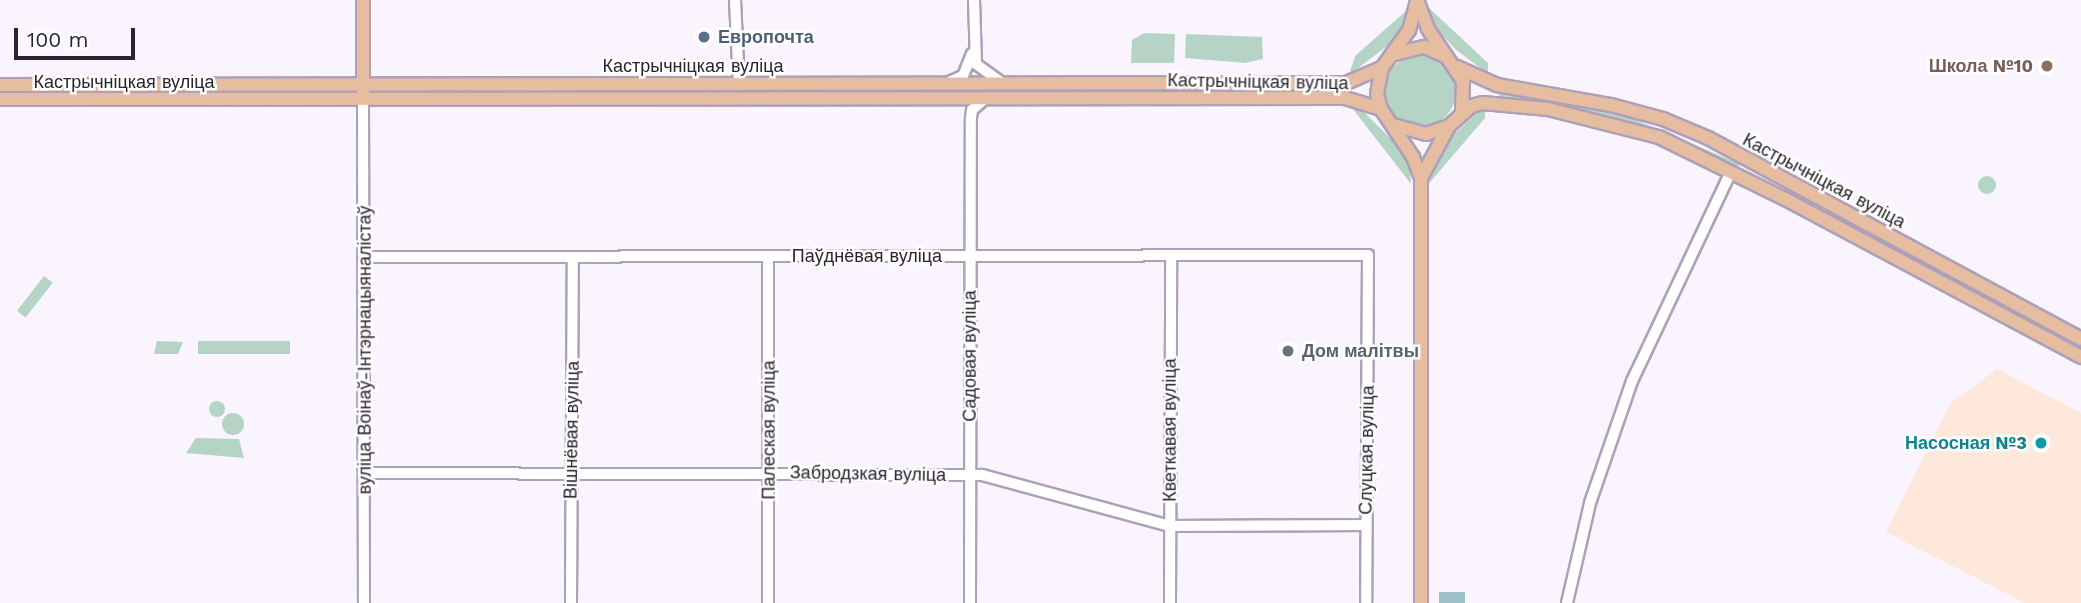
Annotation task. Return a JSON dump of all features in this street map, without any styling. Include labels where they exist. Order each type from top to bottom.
[{"type":"main road","points":[[363,0],[363,98]]},
{"type":"main road","points":[[1417,1],[1409,30],[1382,68],[1377,94],[1381,109],[1393,125],[1421,178],[1421,603]]},
{"type":"main road","points":[[1417,1],[1443,55]]},
{"type":"main road","points":[[1394,54],[1424,47],[1443,55],[1457,66],[1464,92],[1462,112],[1449,126],[1421,178]]},
{"type":"main road","name":"Кастрычніцкая вуліца","points":[[1457,66],[1497,85],[1611,104],[1696,133],[2081,339]]},
{"type":"main road","name":"Кастрычніцкая вуліца","points":[[0,85],[363,82],[936,85],[1346,83],[1382,68]]},
{"type":"main road","name":"Кастрычніцкая вуліца","points":[[0,99],[1345,98],[1381,109]]},
{"type":"main road","name":"Кастрычніцкая вуліца","points":[[1462,112],[1483,103],[1601,120],[1658,137],[1731,172],[2081,357]]},
{"type":"main road","points":[[1393,125],[1426,134],[1449,126]]},
{"type":"street","points":[[735,0],[739,84]]},
{"type":"street","points":[[974,0],[976,64],[989,77],[1009,83]]},
{"type":"street","points":[[936,85],[963,76],[974,39]]},
{"type":"street","name":"вуліца Воінаў-Інтэрнацыяналістаў","points":[[363,98],[364,603]]},
{"type":"street","points":[[956,98],[972,110],[986,98]]},
{"type":"street","name":"Садовая вуліца","points":[[970,603],[972,110]]},
{"type":"street","name":"Кастрычніцкая вуліца","points":[[1567,603],[1590,503],[1642,360],[1731,172]]},
{"type":"street","name":"Паўднёвая вуліца","points":[[365,257],[1368,255]]},
{"type":"street","name":"Слуцкая вуліца","points":[[1366,603],[1368,255]]},
{"type":"street","name":"Вішнёвая вуліца","points":[[571,603],[573,257]]},
{"type":"street","name":"Палеская вуліца","points":[[768,257],[768,603]]},
{"type":"street","name":"Кветкавая вуліца","points":[[1170,603],[1171,257]]},
{"type":"street","name":"Забродзкая вуліца","points":[[365,473],[982,475],[1170,526],[1365,525]]},
{"type":"shaded area","points":[[1997,369],[2081,413],[2081,603],[2025,603],[1886,532],[1951,403]]},
{"type":"green space","points":[[1428,7],[1488,63],[1488,74],[1455,49],[1428,19]]},
{"type":"green space","points":[[1406,11],[1406,21],[1395,40],[1349,75],[1355,56]]},
{"type":"green space","points":[[1144,33],[1175,34],[1174,63],[1131,63],[1132,40]]},
{"type":"green space","points":[[1186,34],[1262,37],[1263,59],[1245,63],[1185,58]]},
{"type":"green space","points":[[1427,55],[1446,65],[1454,77],[1454,105],[1446,117],[1434,125],[1413,127],[1394,117],[1386,105],[1384,84],[1394,65],[1406,57]]},
{"type":"green space","points":[[1499,91],[1580,103],[1626,116],[1740,164],[1737,168],[1637,126],[1567,107],[1499,97]]},
{"type":"green space","points":[[1349,104],[1364,112],[1402,150],[1410,167],[1411,184]]},
{"type":"green space","points":[[1479,111],[1485,111],[1485,118],[1426,187],[1447,141]]},
{"type":"green space","points":[[1750,146],[1801,168],[1802,173],[1752,153]]},
{"type":"green space","points":[[1987,176],[1993,179],[1996,185],[1993,191],[1987,194],[1981,191],[1978,185],[1981,179]]},
{"type":"green space","points":[[44,276],[53,283],[26,317],[17,311]]},
{"type":"green space","points":[[157,341],[183,342],[178,354],[154,354]]},
{"type":"green space","points":[[198,341],[290,341],[290,354],[198,354]]},
{"type":"green space","points":[[214,401],[220,401],[225,409],[223,415],[214,417],[209,412],[209,406]]},
{"type":"green space","points":[[233,413],[241,416],[244,424],[241,432],[233,435],[225,432],[222,424],[225,416]]},
{"type":"green space","points":[[196,438],[239,439],[244,458],[186,453]]},
{"type":"water","points":[[1439,592],[1465,592],[1465,603],[1439,603]]},
{"type":"place","name":"Европочта","points":[[704,37]]},
{"type":"place","name":"Школа №10","points":[[2047,66]]},
{"type":"place","name":"Дом малітвы","points":[[1288,351]]},
{"type":"place","name":"Насосная №3","points":[[2041,443]]}]
